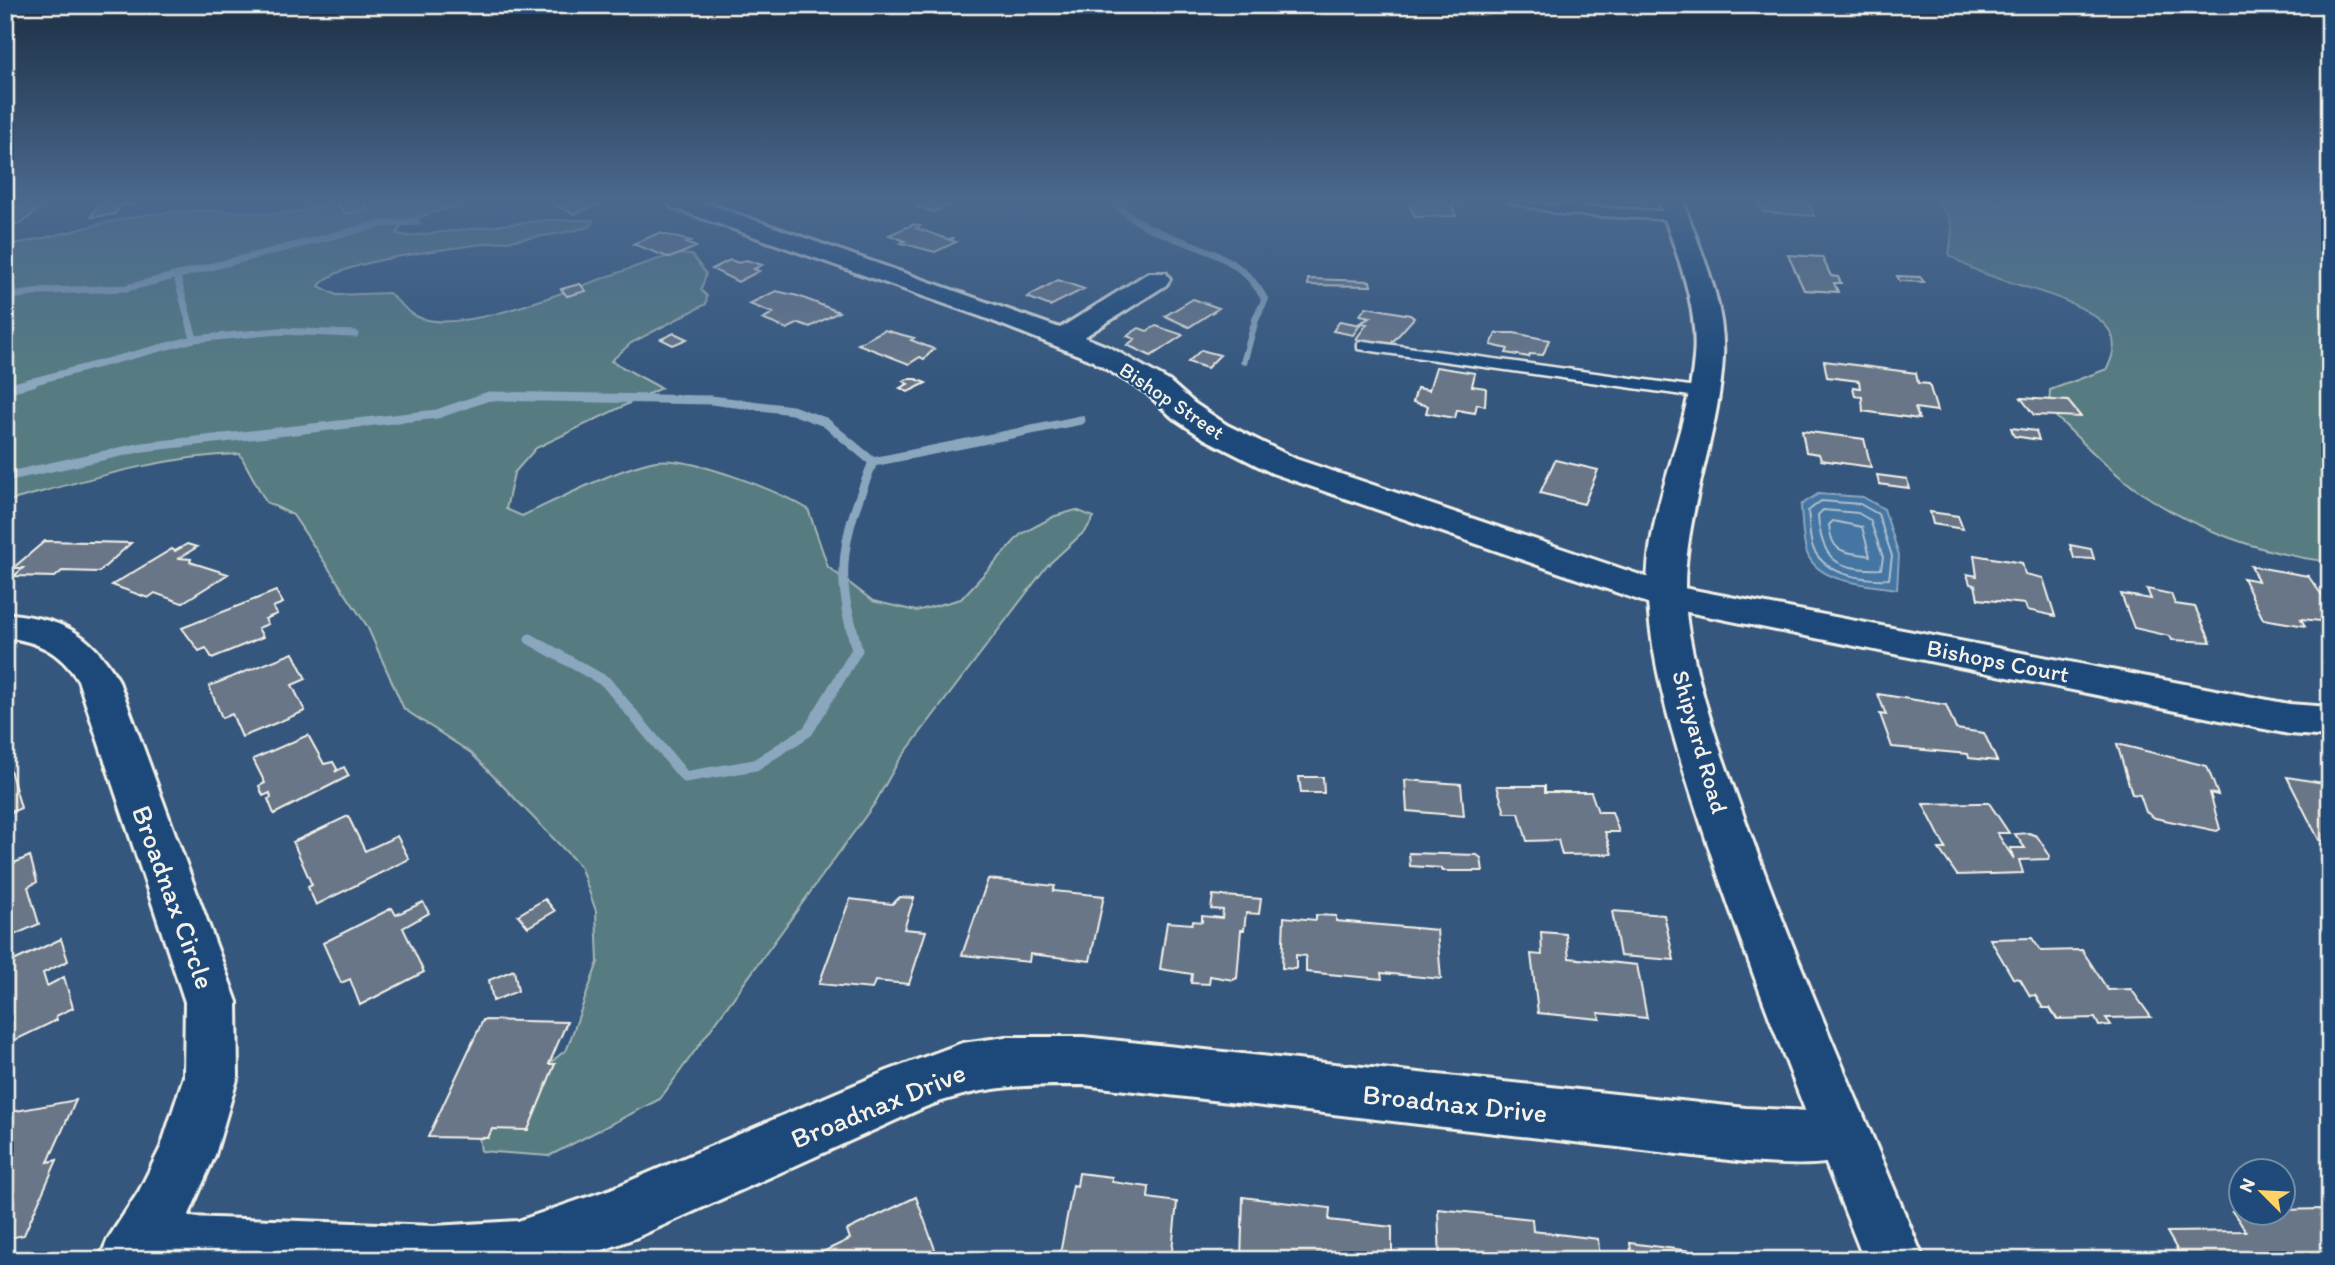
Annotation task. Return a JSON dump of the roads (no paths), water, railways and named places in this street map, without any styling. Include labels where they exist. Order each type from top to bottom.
[{"type":"street","name":"Bishop Street","points":[[849,261],[995,312],[1134,371],[1216,432],[1284,466],[1666,597]]},
{"type":"street","name":"Shipyard Road","points":[[1691,261],[1709,334],[1704,393],[1681,489],[1668,560],[1666,597],[1673,643],[1695,738],[1749,900],[1894,1260]]},
{"type":"street","points":[[1061,339],[1157,279]]},
{"type":"street","name":"Bishops Court","points":[[1666,597],[2289,719],[2330,722]]},
{"type":"street","name":"Broadnax Circle","points":[[5,625],[40,630],[69,642],[79,649],[98,679],[211,1002],[211,1076],[187,1155],[160,1212],[135,1252]]},
{"type":"street","name":"Broadnax Drive","points":[[135,1252],[434,1256],[518,1251],[614,1217],[906,1088],[962,1068],[1006,1061],[1083,1061],[1746,1135],[1842,1135]]},
{"type":"lane","points":[[1364,346],[1704,393]]},
{"type":"water","points":[[1818,494],[1863,497],[1884,509],[1899,555],[1897,589],[1831,576],[1811,561],[1805,545],[1801,505]]},
{"type":"waterway","points":[[5,297],[46,291],[127,288],[234,261]]},
{"type":"waterway","points":[[1227,261],[1251,279],[1265,300],[1256,318],[1244,361]]},
{"type":"waterway","points":[[177,277],[194,339]]},
{"type":"waterway","points":[[194,339],[279,331],[355,334]]},
{"type":"waterway","points":[[27,383],[194,339]]},
{"type":"waterway","points":[[5,389],[33,382]]},
{"type":"waterway","points":[[5,477],[143,447],[437,414],[489,396],[711,400],[792,410],[825,422],[873,462]]},
{"type":"waterway","points":[[873,462],[1081,420]]},
{"type":"waterway","points":[[848,611],[844,572],[848,535],[873,462]]},
{"type":"waterway","points":[[530,639],[606,682],[685,777],[755,765],[808,731],[857,650],[847,610]]}]
